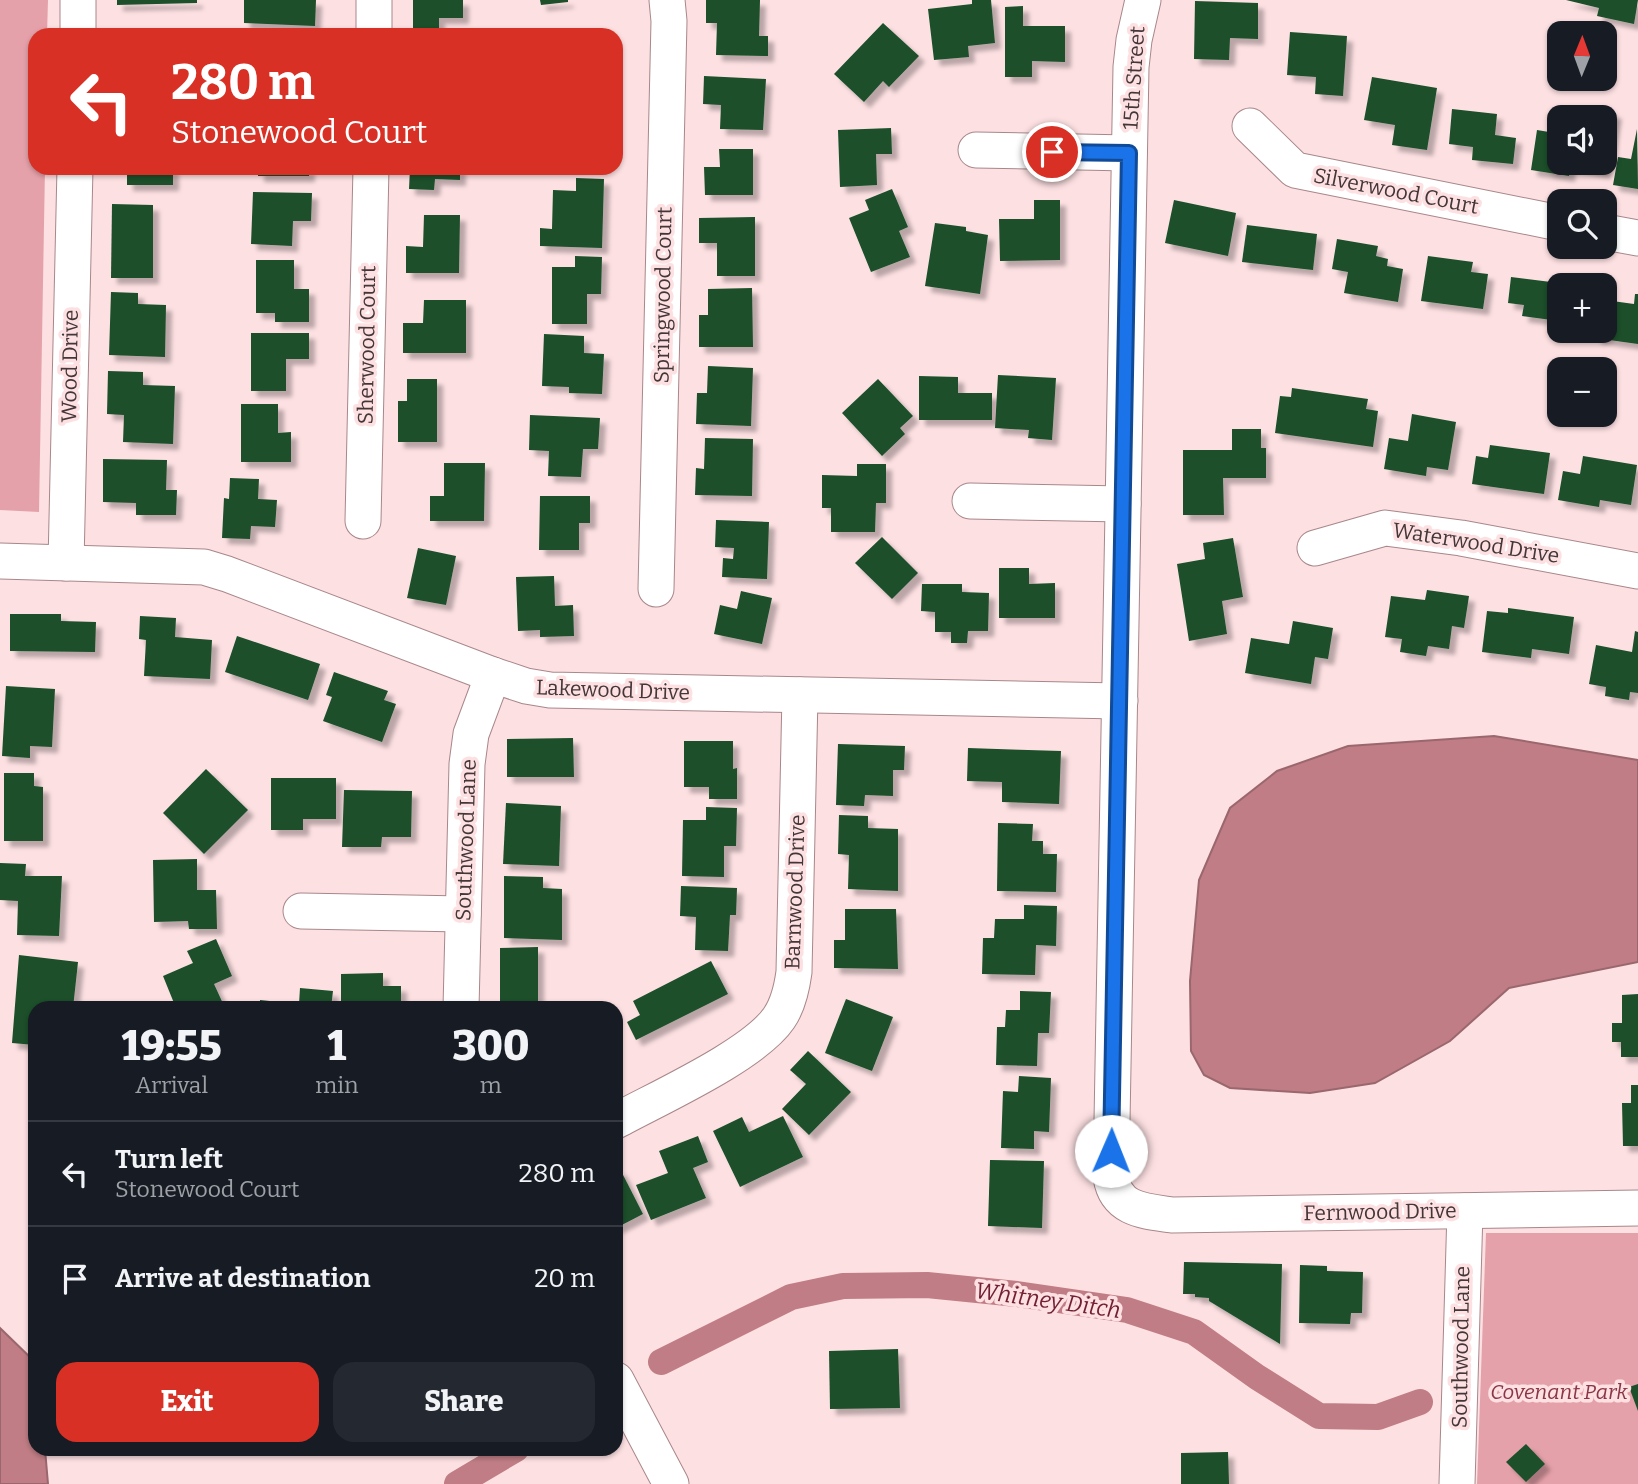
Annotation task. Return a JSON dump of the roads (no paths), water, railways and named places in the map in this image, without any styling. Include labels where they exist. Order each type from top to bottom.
[{"type":"street","points":[[78,0],[78,28]]},
{"type":"street","points":[[374,0],[374,28]]},
{"type":"street","name":"Springwood Court","points":[[656,589],[669,21],[667,0]]},
{"type":"street","name":"15th Street","points":[[1123,1203],[1112,1187],[1111,1177],[1131,67],[1133,40],[1143,0]]},
{"type":"street","name":"Silverwood Court","points":[[1251,126],[1295,170],[1547,221]]},
{"type":"street","points":[[976,150],[1129,153]]},
{"type":"street","name":"Wood Drive","points":[[66,563],[75,175]]},
{"type":"street","name":"Sherwood Court","points":[[363,521],[371,175]]},
{"type":"street","points":[[1617,234],[1638,238]]},
{"type":"street","points":[[970,501],[1123,504]]},
{"type":"street","name":"Waterwood Drive","points":[[1315,548],[1385,528],[1461,538],[1638,571]]},
{"type":"street","name":"Lakewood Drive","points":[[0,561],[204,567],[493,675],[526,686],[550,690],[1121,701]]},
{"type":"street","name":"Southwood Lane","points":[[461,1001],[467,764],[471,734],[493,675]]},
{"type":"street","name":"Barnwood Drive","points":[[623,1117],[753,1044],[771,1028],[784,1009],[794,972],[800,695]]},
{"type":"street","points":[[301,911],[463,914]]},
{"type":"street","name":"Fernwood Drive","points":[[1123,1203],[1138,1210],[1172,1215],[1638,1208]]},
{"type":"street","name":"Southwood Lane","points":[[1457,1484],[1465,1211]]},
{"type":"street","points":[[623,1393],[671,1484]]},
{"type":"waterway","name":"Whitney Ditch","points":[[661,1362],[791,1297],[843,1286],[927,1285],[1017,1294],[1127,1310],[1194,1332],[1257,1377],[1319,1416],[1378,1417],[1420,1402]]},
{"type":"waterway","name":"Whitney Ditch","points":[[457,1484],[504,1456]]},
{"type":"park label","name":"Covenant Park","points":[[1559,1392]]}]
